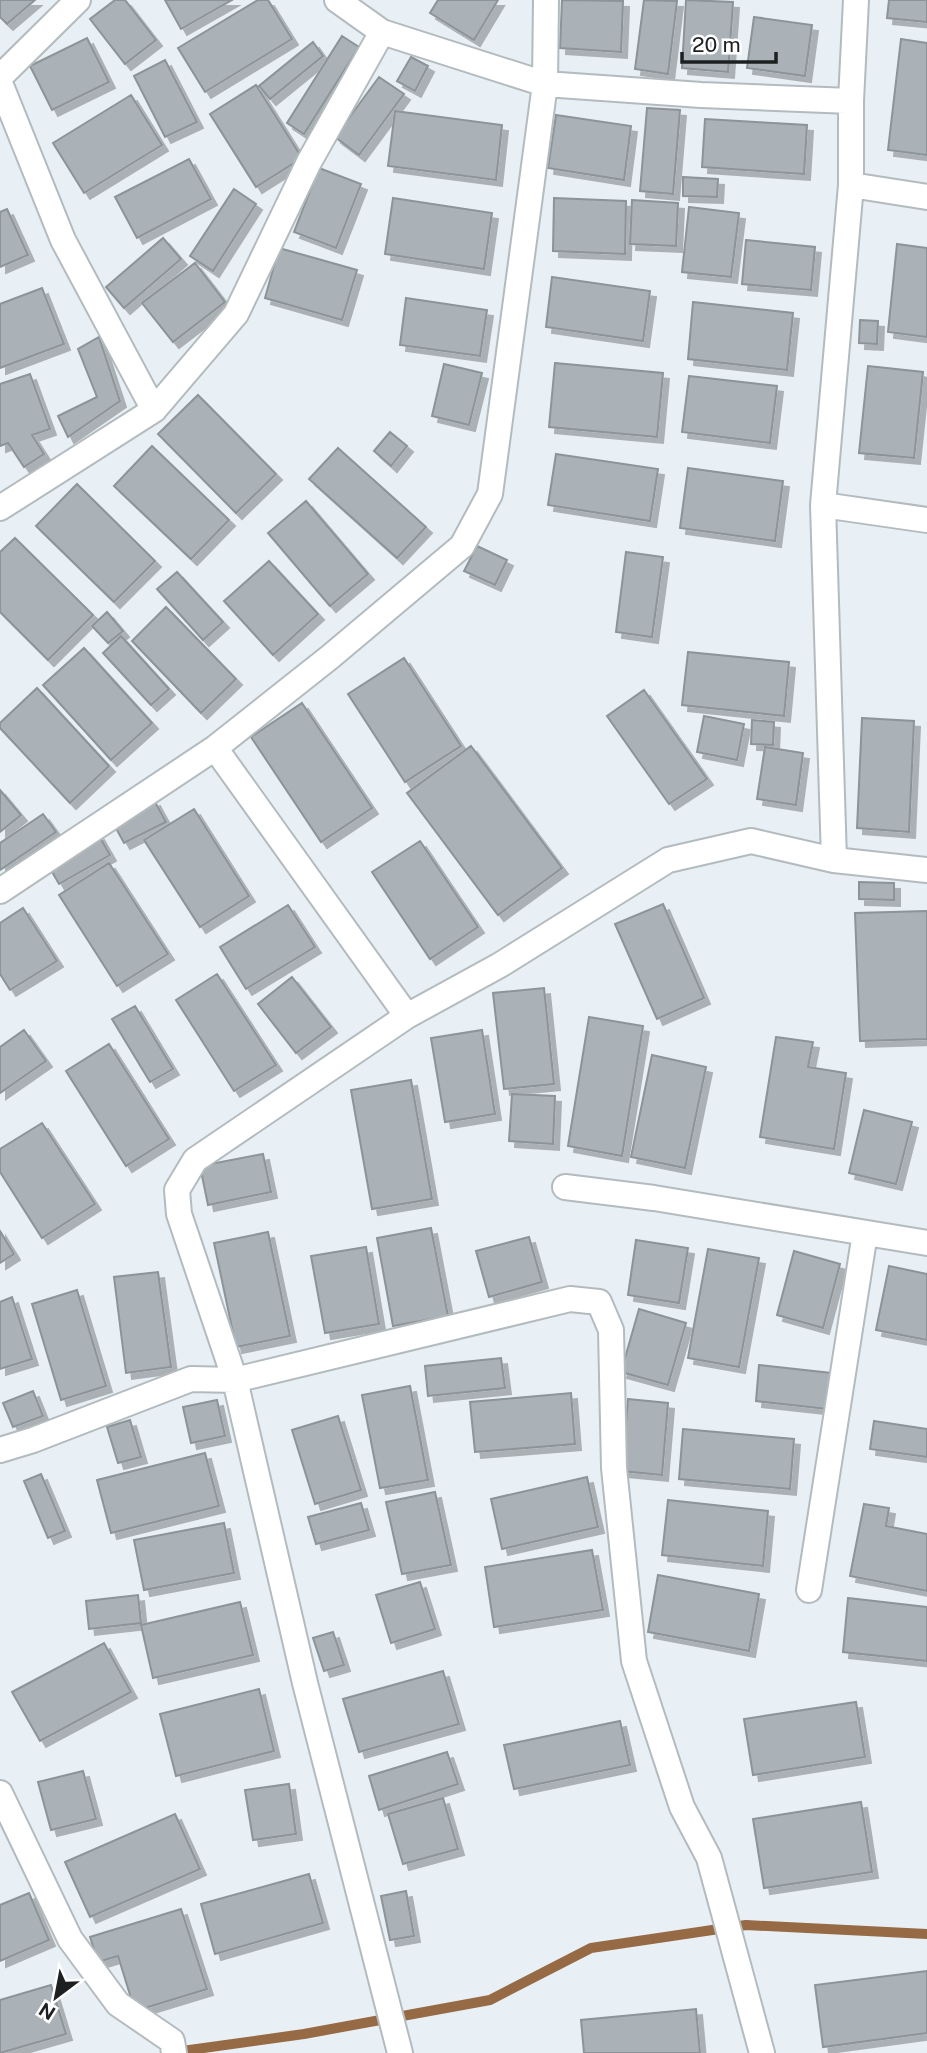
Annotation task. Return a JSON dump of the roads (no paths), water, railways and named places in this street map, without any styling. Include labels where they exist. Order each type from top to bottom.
[{"type":"street","points":[[0,77],[78,0]]},
{"type":"street","points":[[0,891],[215,748],[330,657],[462,546],[490,494],[545,84],[546,0]]},
{"type":"street","points":[[834,860],[823,505],[851,185],[856,0]]},
{"type":"street","points":[[339,1],[383,32],[545,84],[701,95],[852,101]]},
{"type":"street","points":[[0,508],[154,410],[236,314],[309,162],[383,32]]},
{"type":"street","points":[[0,83],[63,240],[154,410]]},
{"type":"street","points":[[851,185],[927,197]]},
{"type":"street","points":[[823,505],[927,520]]},
{"type":"street","points":[[215,748],[407,1016]]},
{"type":"street","points":[[397,2044],[305,1683],[235,1380],[179,1214],[177,1190],[195,1160],[407,1016],[500,965],[668,860],[751,841],[834,860],[927,870]]},
{"type":"street","points":[[565,1188],[654,1198],[927,1243]]},
{"type":"street","points":[[809,1590],[865,1233]]},
{"type":"street","points":[[0,1450],[33,1440],[191,1379],[235,1380],[570,1299],[599,1302],[611,1330],[614,1468],[634,1661],[682,1807],[709,1858],[762,2053]]},
{"type":"street","points":[[0,1793],[70,1940],[118,2004],[172,2041],[174,2053]]},
{"type":"waterway","points":[[175,2052],[304,2034],[490,2000],[591,1948],[746,1925],[927,1934]]}]
